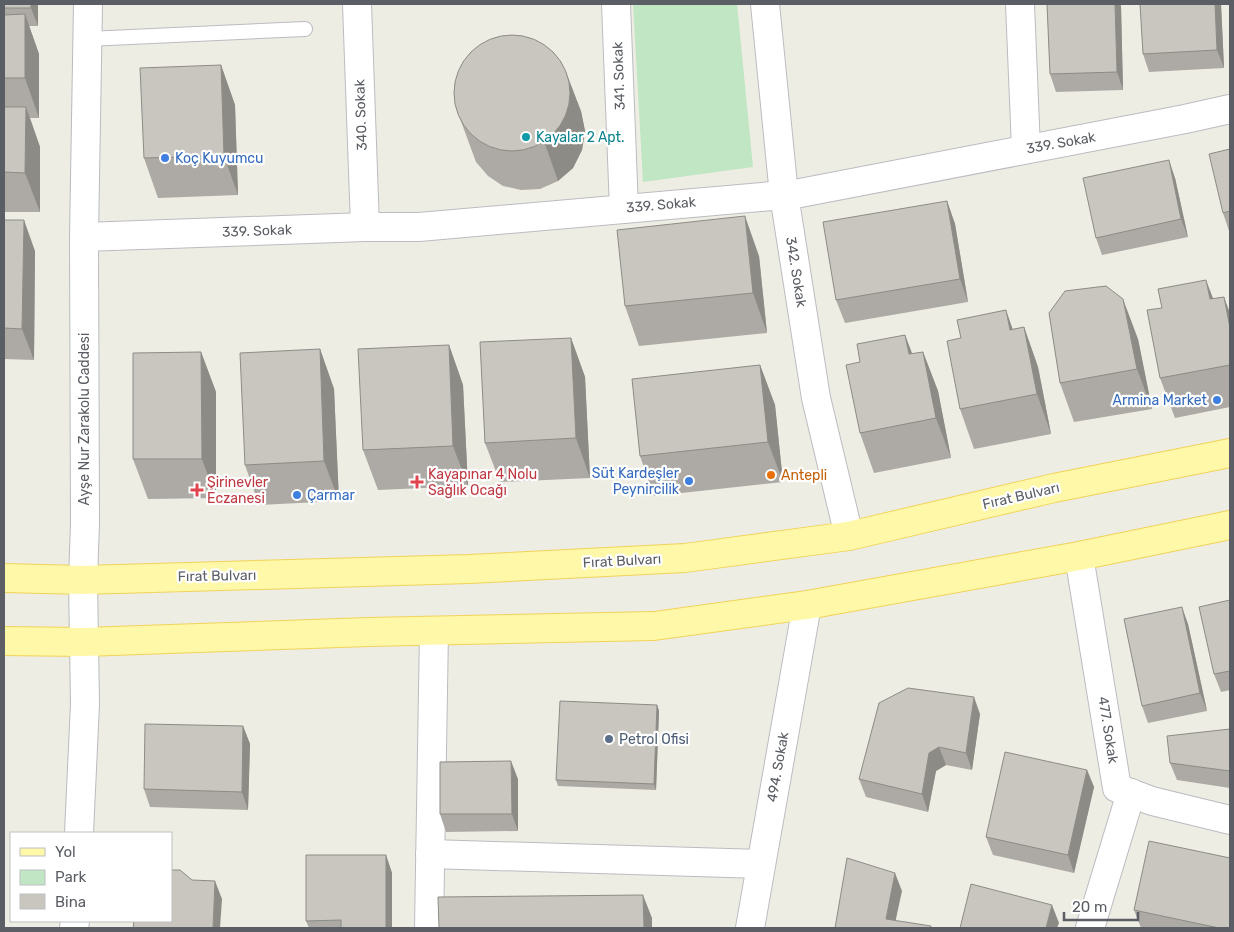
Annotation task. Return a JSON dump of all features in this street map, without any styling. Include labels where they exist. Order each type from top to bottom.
[{"type":"main road","name":"Fırat Bulvarı","points":[[4,578],[83,580],[469,570],[664,559],[849,536],[1054,488],[1230,453]]},
{"type":"main road","points":[[4,641],[84,642],[654,626],[807,605],[1080,556],[1230,525]]},
{"type":"street","name":"Ayşe Nur Zarakolu Caddesi","points":[[79,832],[84,704],[84,237],[88,4]]},
{"type":"street","name":"340. Sokak","points":[[357,4],[364,227]]},
{"type":"street","name":"341. Sokak","points":[[616,4],[624,209]]},
{"type":"street","name":"342. Sokak","points":[[765,4],[784,195],[816,398],[849,536]]},
{"type":"street","points":[[1020,4],[1026,149]]},
{"type":"street","name":"339. Sokak","points":[[84,237],[419,226],[784,195],[1230,109]]},
{"type":"street","name":"477. Sokak","points":[[1080,556],[1117,788],[1152,801],[1230,820]]},
{"type":"street","name":"494. Sokak","points":[[750,928],[807,605]]},
{"type":"street","points":[[429,928],[434,631]]},
{"type":"street","points":[[1090,928],[1131,793]]},
{"type":"street","points":[[430,854],[761,864]]},
{"type":"lane","points":[[87,39],[305,29]]},
{"type":"green space","points":[[633,4],[737,4],[753,167],[643,182]]},
{"type":"building","points":[[4,4],[31,4],[31,8],[4,8]]},
{"type":"building","points":[[1047,4],[1115,4],[1117,72],[1050,74]]},
{"type":"building","points":[[1140,4],[1215,4],[1217,50],[1143,54]]},
{"type":"building","points":[[25,14],[25,78],[4,78],[4,15]]},
{"type":"building","points":[[512,35],[534,40],[553,52],[565,71],[570,93],[565,115],[553,134],[534,146],[512,151],[490,146],[471,134],[459,115],[454,93],[459,71],[471,52],[490,40]]},
{"type":"building","points":[[221,65],[224,156],[144,158],[140,68]]},
{"type":"building","points":[[4,107],[26,107],[25,173],[4,172]]},
{"type":"building","points":[[1230,149],[1230,211],[1223,213],[1209,154]]},
{"type":"building","points":[[1169,160],[1181,219],[1096,238],[1083,178]]},
{"type":"building","points":[[947,201],[960,279],[836,300],[823,222]]},
{"type":"building","points":[[745,216],[753,293],[625,306],[617,230]]},
{"type":"building","points":[[4,220],[24,220],[22,329],[4,328]]},
{"type":"building","points":[[1206,280],[1210,299],[1224,297],[1230,328],[1230,365],[1160,378],[1147,310],[1162,308],[1158,289]]},
{"type":"building","points":[[1106,286],[1123,299],[1137,369],[1060,383],[1049,313],[1065,291]]},
{"type":"building","points":[[1006,310],[1010,330],[1024,327],[1037,394],[960,409],[947,341],[961,338],[957,320]]},
{"type":"building","points":[[905,335],[909,354],[923,352],[936,418],[860,433],[846,365],[860,362],[857,344]]},
{"type":"building","points":[[571,338],[576,438],[485,443],[480,342]]},
{"type":"building","points":[[449,345],[453,446],[363,450],[358,349]]},
{"type":"building","points":[[320,349],[324,461],[245,465],[240,353]]},
{"type":"building","points":[[201,352],[202,459],[133,459],[133,353]]},
{"type":"building","points":[[760,365],[768,442],[640,456],[632,379]]},
{"type":"building","points":[[1230,600],[1230,671],[1214,674],[1199,607]]},
{"type":"building","points":[[1182,607],[1200,693],[1142,706],[1124,619]]},
{"type":"building","points":[[908,688],[974,697],[966,753],[939,747],[929,753],[922,794],[859,779],[879,703]]},
{"type":"building","points":[[560,701],[657,705],[654,784],[556,780]]},
{"type":"building","points":[[145,724],[243,726],[242,792],[144,789]]},
{"type":"building","points":[[1230,729],[1230,771],[1170,763],[1167,736]]},
{"type":"building","points":[[1005,752],[1087,770],[1068,855],[986,837]]},
{"type":"building","points":[[511,761],[512,814],[440,814],[440,762]]},
{"type":"building","points":[[1149,841],[1230,858],[1230,928],[1219,928],[1134,910]]},
{"type":"building","points":[[306,855],[386,855],[386,928],[341,928],[341,920],[306,921]]},
{"type":"building","points":[[847,858],[895,873],[886,919],[931,926],[931,928],[835,928]]},
{"type":"building","points":[[172,870],[180,870],[192,880],[215,881],[213,928],[133,928],[134,922],[172,922]]},
{"type":"building","points":[[971,884],[1052,905],[1046,928],[960,928]]},
{"type":"building","points":[[643,895],[644,928],[439,928],[438,897]]},
{"type":"place","name":"Kayalar 2 Apt.","points":[[526,137]]},
{"type":"place","name":"Koç Kuyumcu","points":[[165,158]]},
{"type":"place","name":"Armina Market","points":[[1217,400]]},
{"type":"place","name":"Antepli","points":[[771,475]]},
{"type":"place","name":"Süt Kardeşler Peynircilik","points":[[689,481]]},
{"type":"place","name":"Kayapınar 4 Nolu Sağlık Ocağı","points":[[417,482]]},
{"type":"place","name":"Şirinevler Eczanesi","points":[[197,490]]},
{"type":"place","name":"Çarmar","points":[[297,495]]},
{"type":"place","name":"Petrol Ofisi","points":[[609,739]]}]
